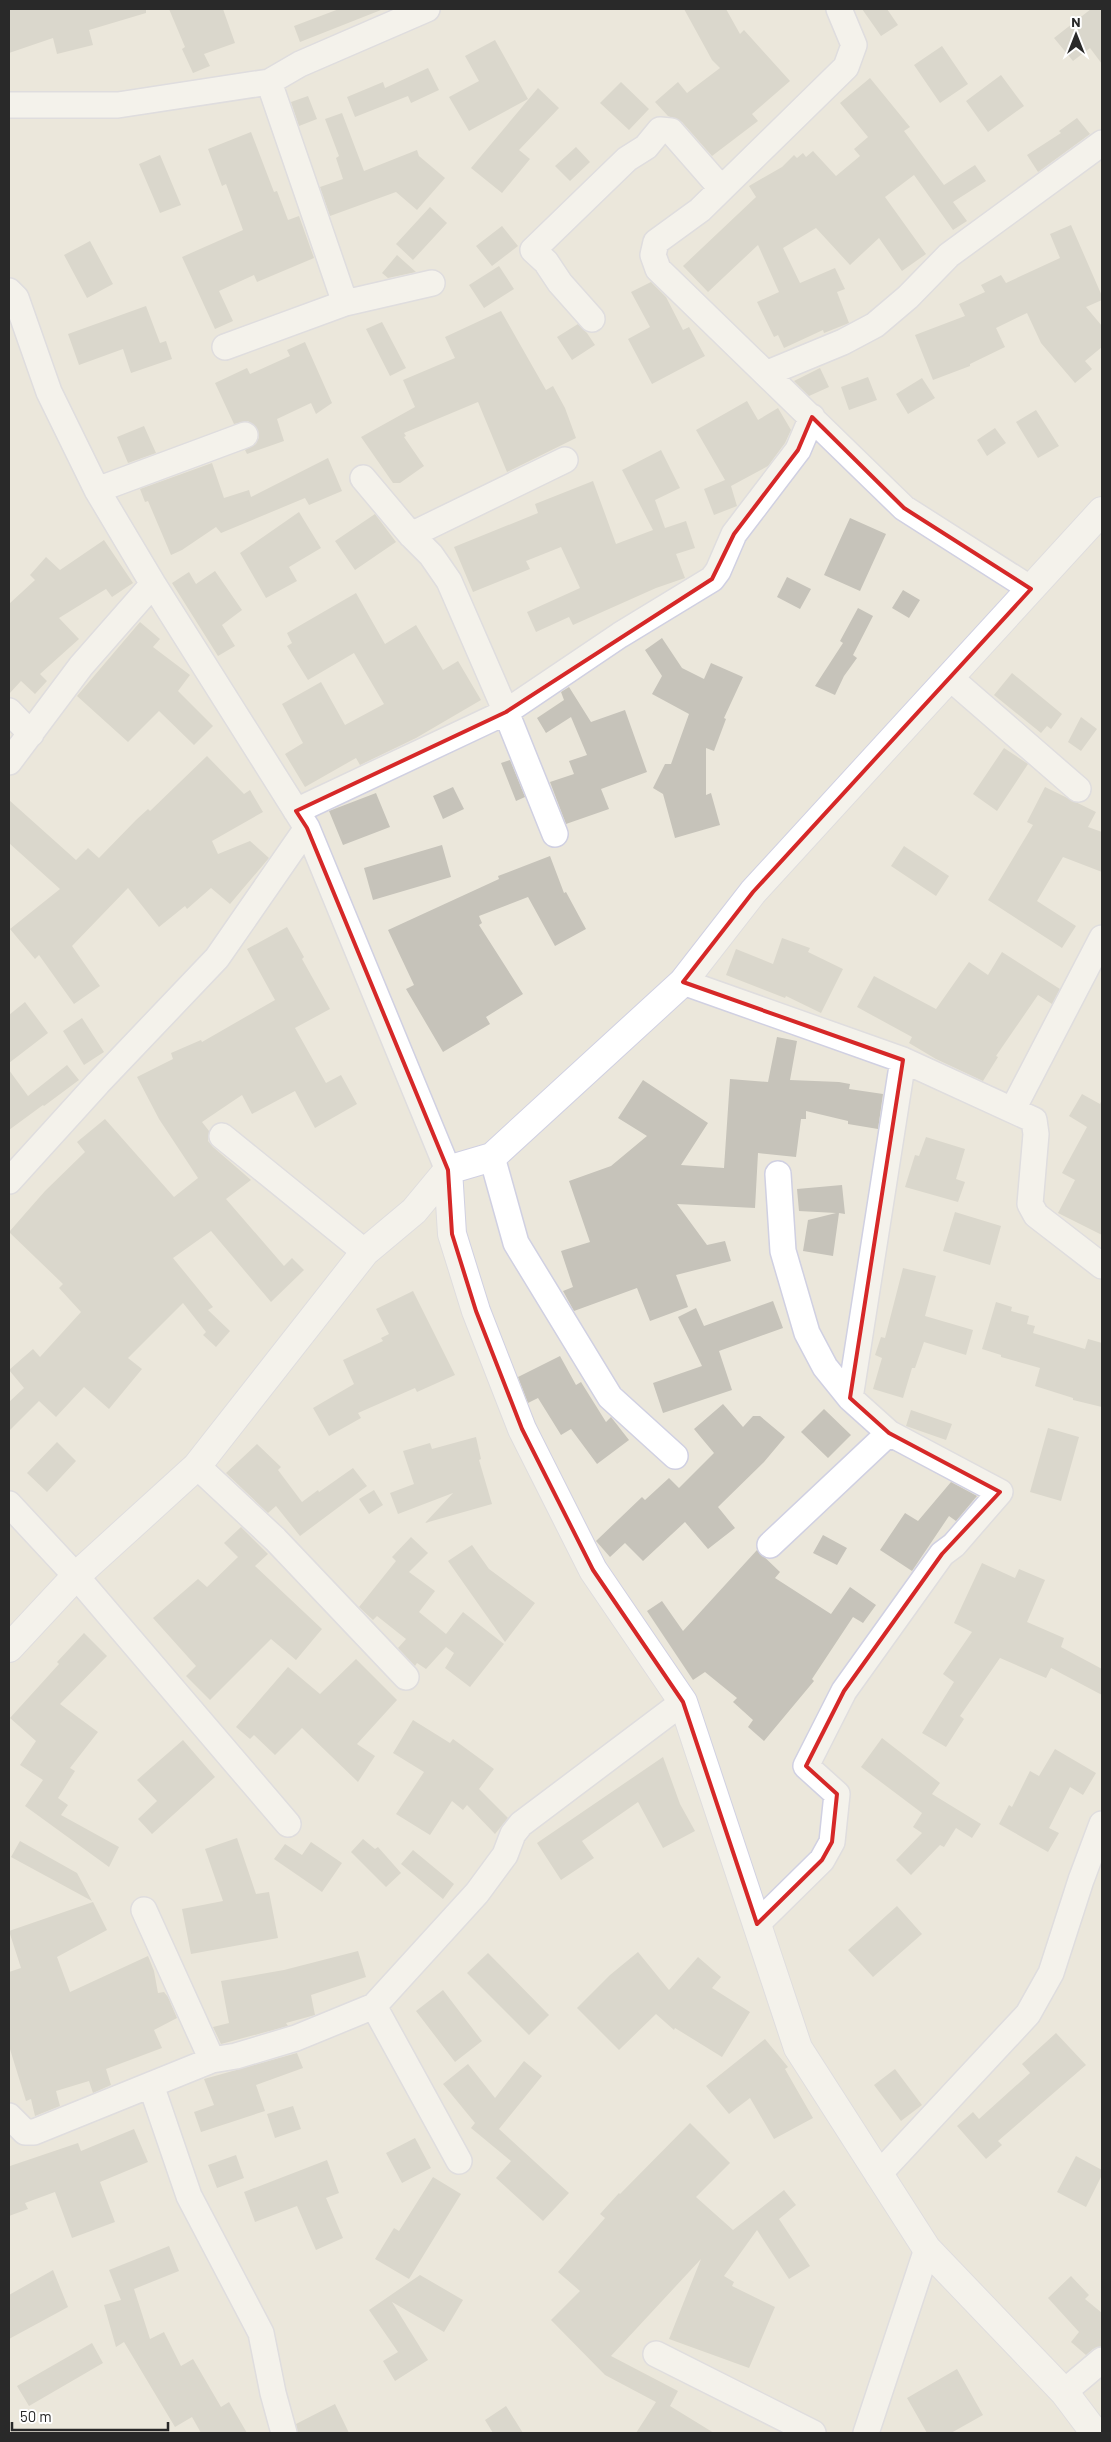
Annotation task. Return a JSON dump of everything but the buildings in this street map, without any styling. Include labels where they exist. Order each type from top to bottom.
[{"type":"street","points":[[9,105],[118,105],[269,82],[300,64],[428,9]]},
{"type":"street","points":[[839,9],[854,45],[846,67],[720,187],[700,210],[656,242],[653,255],[658,269],[768,373],[904,508],[1030,589]]},
{"type":"street","points":[[269,82],[345,303]]},
{"type":"street","points":[[592,319],[560,284],[546,262],[533,250],[627,159],[646,147],[660,130],[671,131],[720,187]]},
{"type":"street","points":[[768,373],[843,342],[875,325],[908,297],[949,255],[1102,143]]},
{"type":"street","points":[[225,347],[345,303],[432,284]]},
{"type":"street","points":[[9,290],[16,298],[49,392],[97,490],[153,584],[302,819],[448,1170],[452,1234],[476,1311],[522,1429],[593,1570],[683,1702],[798,2048],[927,2249],[1064,2392],[1095,2433]]},
{"type":"street","points":[[9,1181],[98,1082],[217,958],[302,819],[506,712],[620,635],[712,579],[718,571],[734,534],[798,450],[812,417]]},
{"type":"street","points":[[97,490],[244,435]]},
{"type":"street","points":[[411,535],[565,460]]},
{"type":"street","points":[[363,478],[411,535],[431,555],[445,574],[506,712],[555,834]]},
{"type":"street","points":[[9,1648],[76,1576],[197,1466],[365,1252],[414,1211],[448,1170],[492,1157],[683,982],[753,892],[1102,510]]},
{"type":"street","points":[[9,762],[81,666],[153,584]]},
{"type":"street","points":[[949,678],[1078,789]]},
{"type":"street","points":[[9,711],[31,734]]},
{"type":"street","points":[[1013,1109],[1102,938]]},
{"type":"street","points":[[683,982],[903,1060],[1034,1120],[1036,1134],[1030,1204],[1036,1215],[1102,1266]]},
{"type":"street","points":[[850,1398],[903,1060]]},
{"type":"street","points":[[222,1136],[365,1252]]},
{"type":"street","points":[[492,1157],[516,1243],[610,1397],[675,1456]]},
{"type":"street","points":[[757,1924],[822,1860],[832,1842],[837,1794],[806,1766],[844,1691],[942,1554],[954,1545],[1000,1492],[889,1433],[850,1398],[825,1367],[807,1333],[783,1251],[778,1174]]},
{"type":"street","points":[[770,1545],[889,1433]]},
{"type":"street","points":[[197,1466],[275,1539],[406,1677]]},
{"type":"street","points":[[9,1504],[76,1576],[288,1824]]},
{"type":"street","points":[[9,2116],[25,2132],[34,2132],[212,2060],[236,2056],[296,2038],[374,2006],[477,1893],[505,1855],[513,1834],[521,1824],[683,1702]]},
{"type":"street","points":[[878,2175],[1028,2014],[1051,1973],[1081,1880],[1102,1824]]},
{"type":"street","points":[[144,1910],[212,2060]]},
{"type":"street","points":[[374,2006],[459,2161]]},
{"type":"street","points":[[151,2085],[189,2196],[262,2333],[273,2393],[284,2433]]},
{"type":"street","points":[[866,2433],[927,2249]]},
{"type":"street","points":[[656,2354],[813,2433]]},
{"type":"street","points":[[1064,2392],[1102,2360]]},
{"type":"highlighted area","points":[[812,417],[904,508],[1031,589],[753,892],[683,982],[903,1060],[850,1398],[889,1433],[1000,1492],[942,1554],[844,1691],[806,1766],[837,1794],[832,1842],[822,1860],[757,1924],[683,1702],[593,1570],[522,1429],[476,1311],[452,1234],[448,1170],[307,828],[296,811],[506,712],[712,579],[734,534],[798,450]]}]
